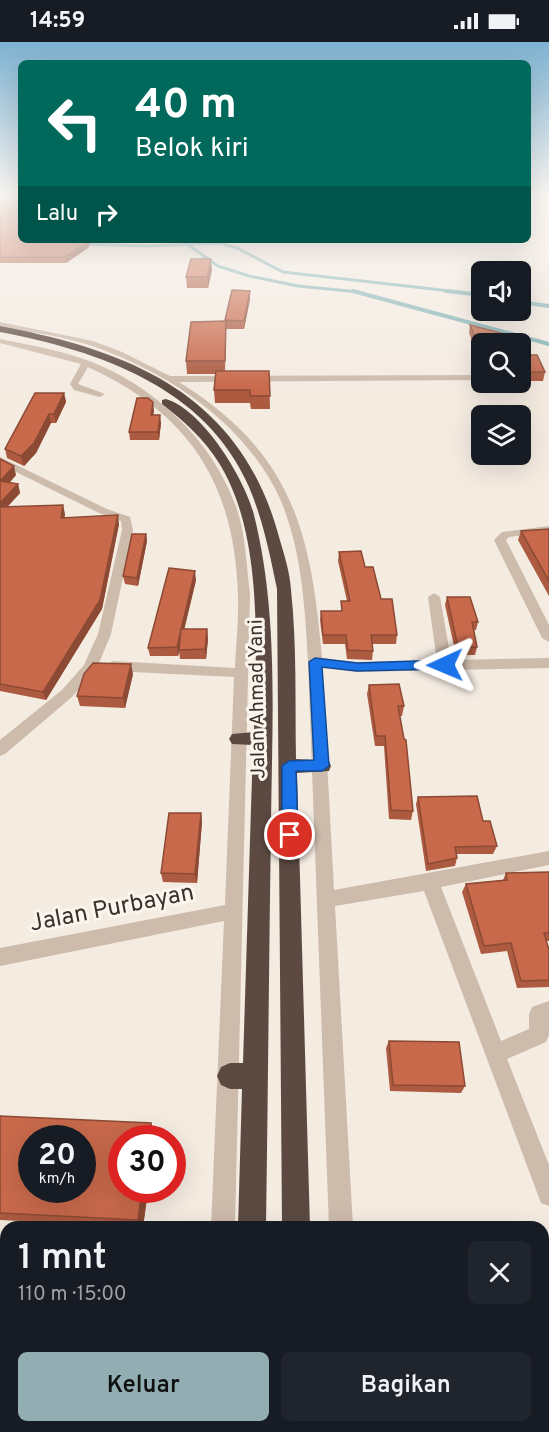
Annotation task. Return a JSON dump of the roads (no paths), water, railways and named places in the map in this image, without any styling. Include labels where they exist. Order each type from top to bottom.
[{"type":"highway","name":"Jalan Ahmad Yani","points":[[0,329],[64,342],[111,357],[187,402],[211,421],[232,444],[249,472],[273,536],[284,589],[296,1221]]},
{"type":"highway","name":"Jalan Ahmad Yani","points":[[0,333],[55,346],[100,363],[175,408],[219,452],[235,478],[246,512],[261,593],[262,738],[252,1221]]},
{"type":"highway","points":[[238,739],[262,738]]},
{"type":"highway","points":[[289,766],[322,766]]},
{"type":"highway","points":[[230,1076],[255,1076]]},
{"type":"street","points":[[0,324],[97,345],[119,353],[167,379],[225,417],[249,441],[269,468],[286,502],[297,534],[309,589],[315,662],[322,766],[342,1221]]},
{"type":"street","points":[[0,341],[48,351],[86,363],[129,386],[164,410],[202,450],[230,506],[244,594],[230,1076],[223,1221]]},
{"type":"street","points":[[86,363],[74,384],[77,388],[100,394]]},
{"type":"street","points":[[167,379],[471,377]]},
{"type":"street","points":[[0,460],[103,511],[126,519],[128,522],[125,547],[106,628],[92,664],[62,698],[0,750]]},
{"type":"street","points":[[549,529],[506,534],[500,540],[549,638]]},
{"type":"street","points":[[434,597],[445,665]]},
{"type":"street","points":[[315,662],[357,667],[549,663]]},
{"type":"street","points":[[92,664],[241,673]]},
{"type":"street","points":[[328,899],[430,882],[549,858]]},
{"type":"street","points":[[430,882],[549,1195]]},
{"type":"street","name":"Jalan Purbayan","points":[[0,957],[235,911]]},
{"type":"street","points":[[494,1054],[539,1035],[539,1014],[549,1011]]},
{"type":"waterway","points":[[209,260],[218,266],[249,276],[298,286],[355,292]]},
{"type":"waterway","points":[[260,260],[283,272],[459,292]]},
{"type":"waterway","points":[[446,291],[471,294]]},
{"type":"waterway","points":[[355,292],[549,344]]},
{"type":"waterway","points":[[531,304],[549,306]]}]
